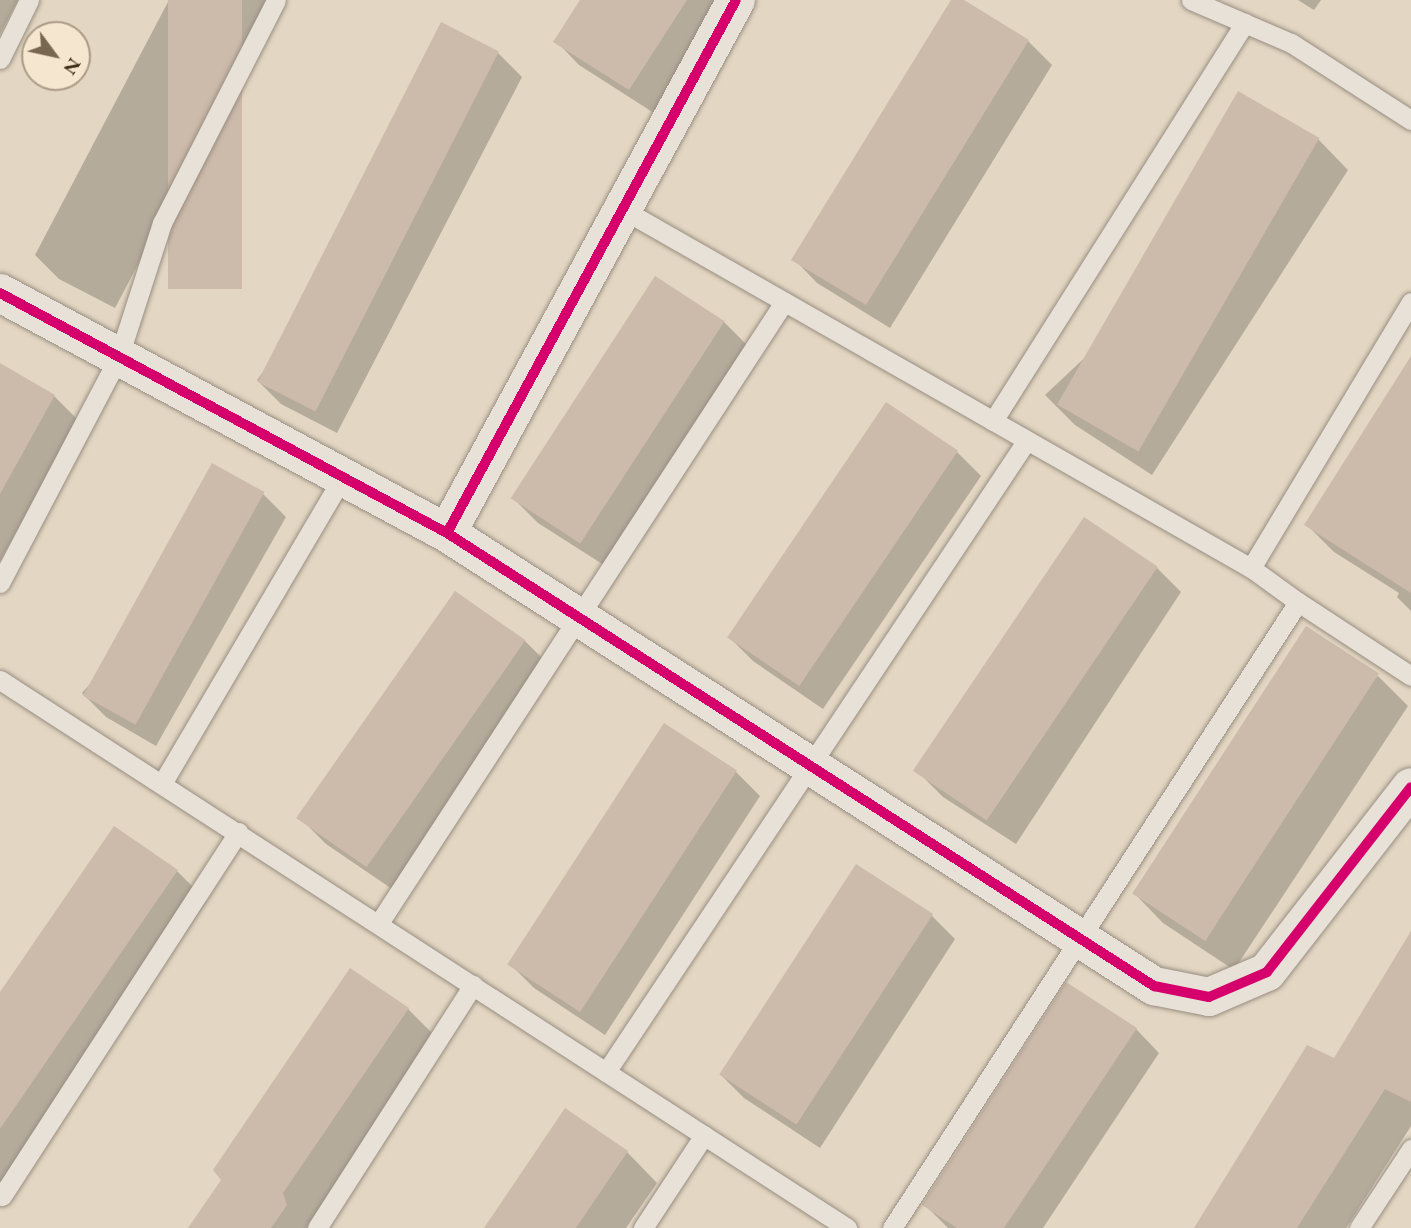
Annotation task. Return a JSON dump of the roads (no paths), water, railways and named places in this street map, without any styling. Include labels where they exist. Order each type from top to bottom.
[{"type":"street","points":[[447,533],[736,0]]},
{"type":"street","points":[[0,292],[447,533],[1154,986],[1209,998],[1268,972],[1411,787]]},
{"type":"lane","points":[[0,60],[29,0]]},
{"type":"lane","points":[[0,583],[119,356],[162,223],[276,0]]},
{"type":"lane","points":[[1191,0],[1291,43],[1411,120]]},
{"type":"lane","points":[[993,421],[1245,23]]},
{"type":"lane","points":[[622,209],[1251,568],[1411,676]]},
{"type":"lane","points":[[379,923],[784,302]]},
{"type":"lane","points":[[1251,568],[1411,302]]},
{"type":"lane","points":[[606,1072],[1027,440]]},
{"type":"lane","points":[[163,782],[343,477]]},
{"type":"lane","points":[[892,1228],[1298,602]]},
{"type":"lane","points":[[0,680],[163,782],[847,1228]]},
{"type":"lane","points":[[2,1196],[239,832]]},
{"type":"lane","points":[[317,1228],[473,985]]},
{"type":"lane","points":[[643,1228],[704,1135]]},
{"type":"lane","points":[[1359,1228],[1411,1149]]}]
